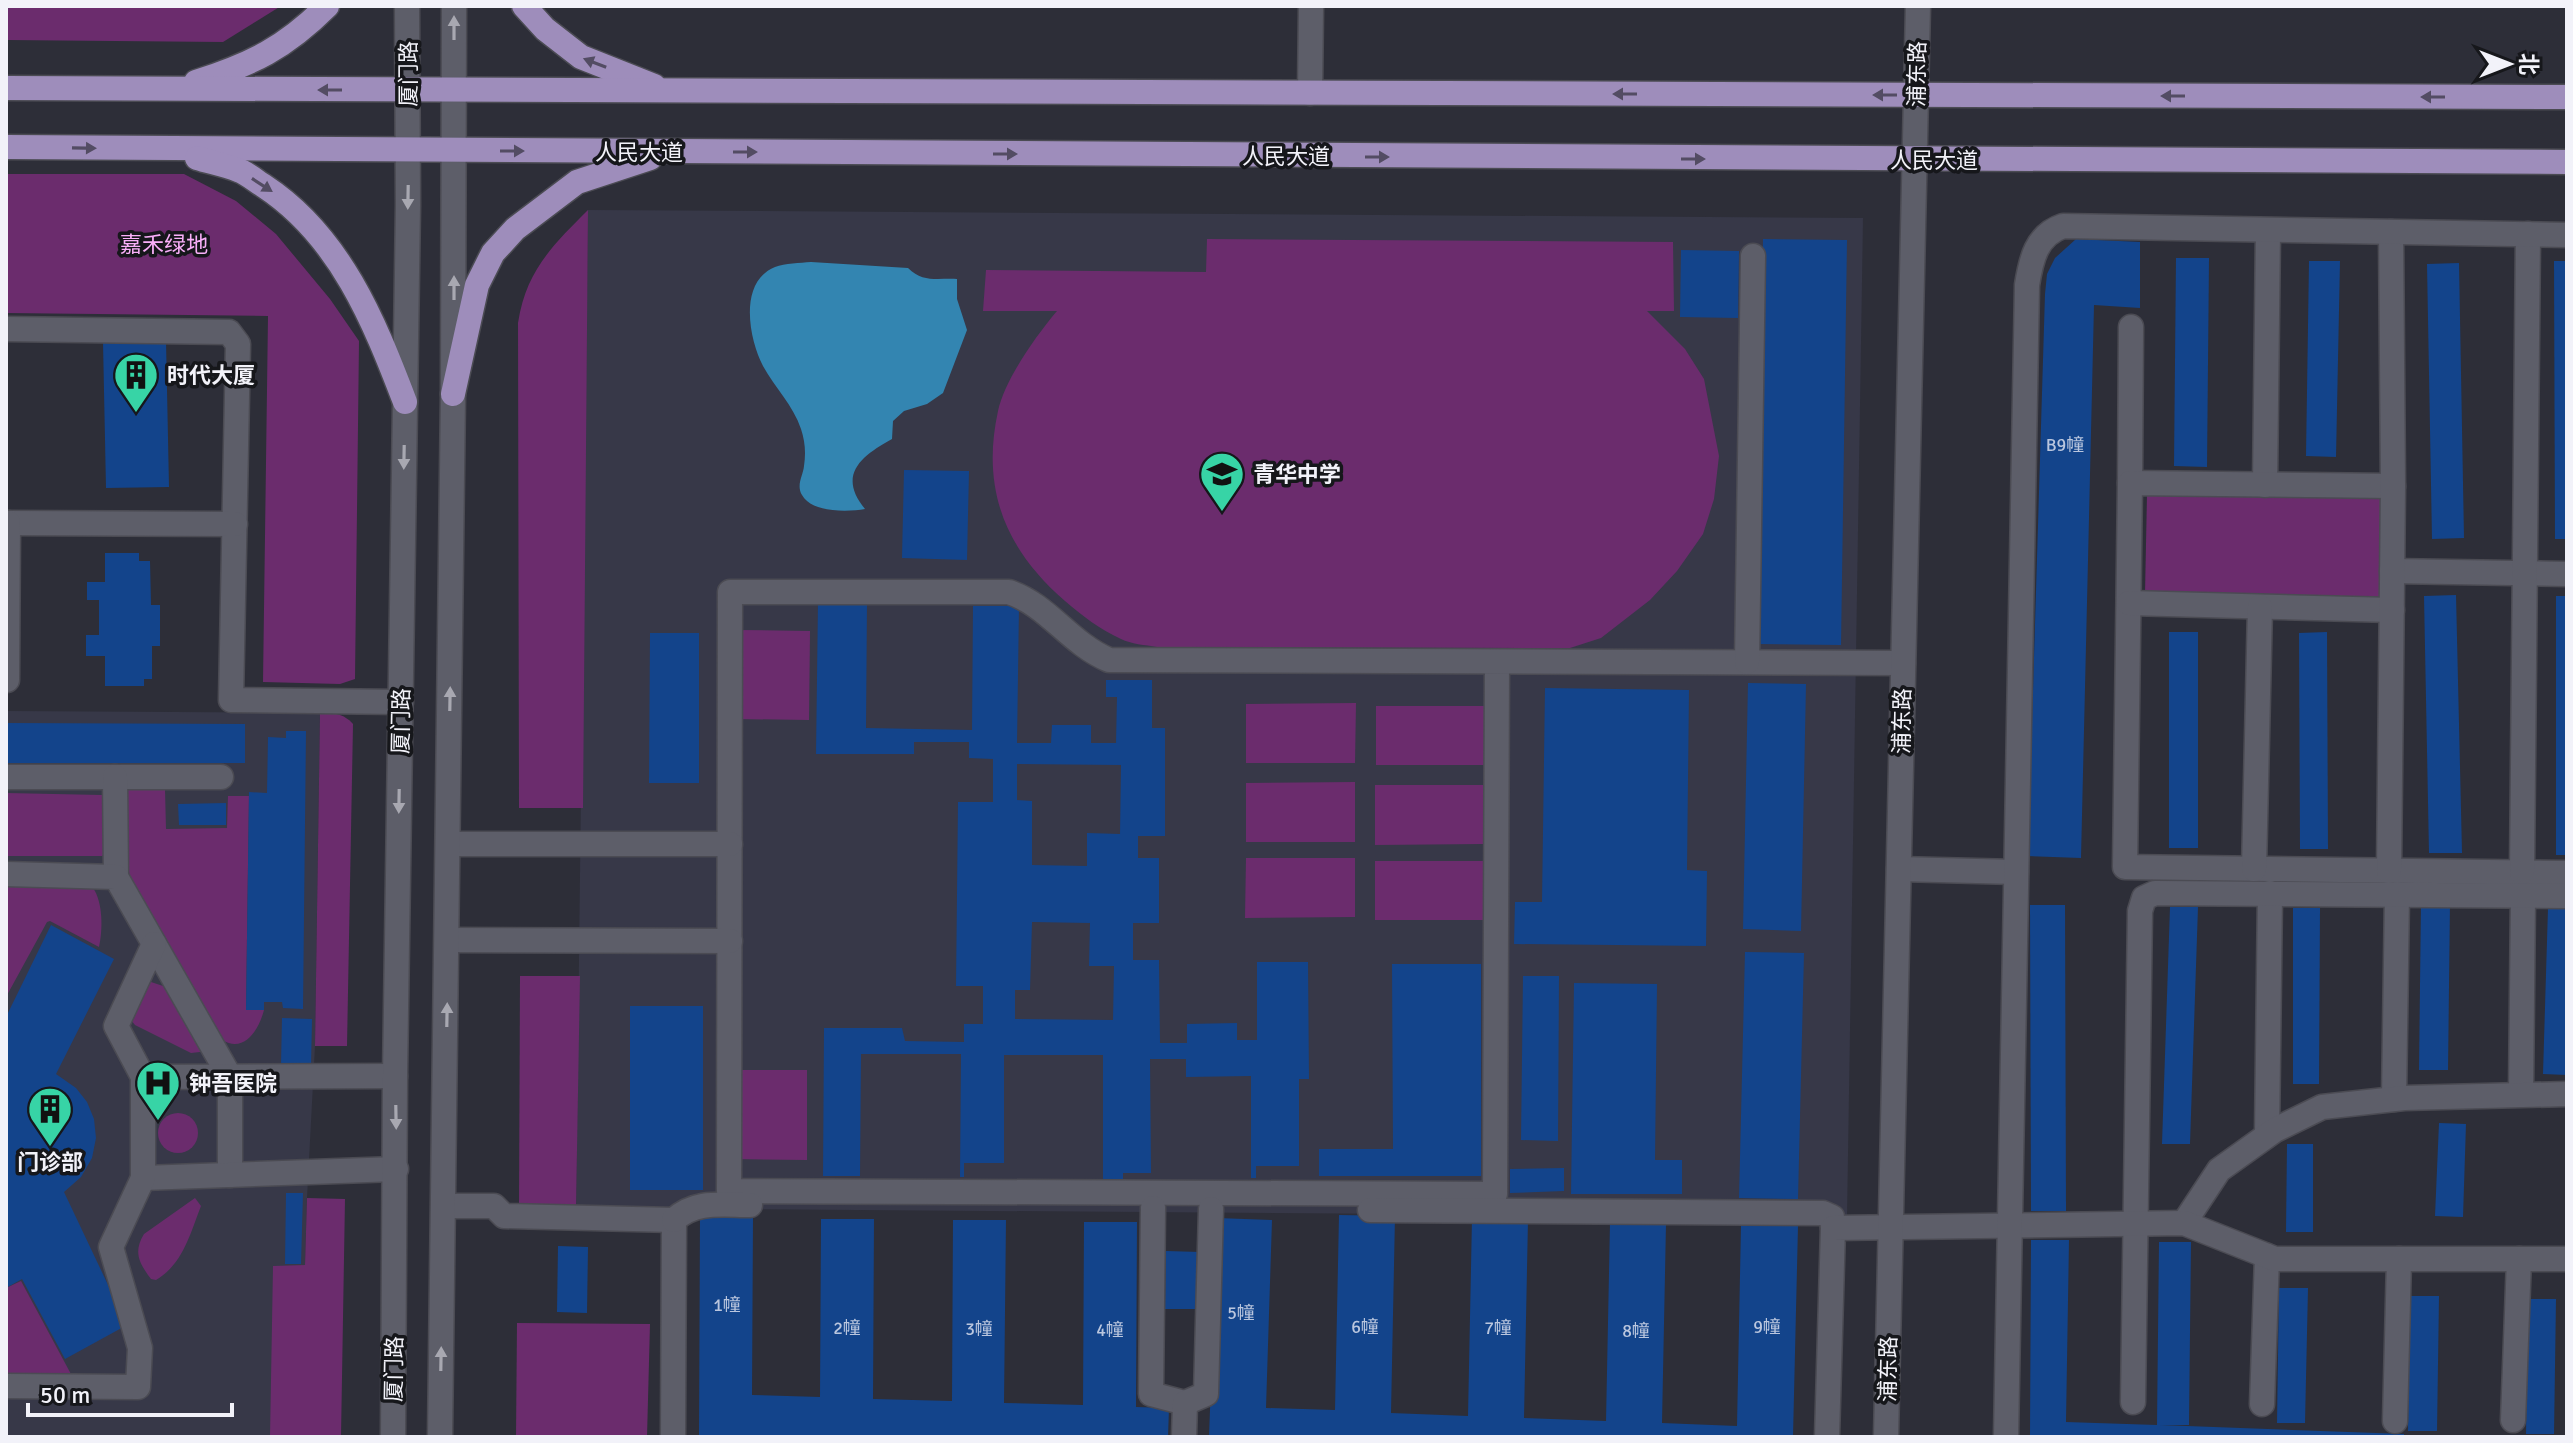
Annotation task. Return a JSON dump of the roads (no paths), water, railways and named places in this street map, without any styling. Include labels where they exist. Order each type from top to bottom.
[{"type":"main road","points":[[174,89],[242,67],[276,49],[327,6]]},
{"type":"main road","points":[[533,9],[545,29],[581,57],[667,91]]},
{"type":"main road","points":[[6,88],[2567,97]]},
{"type":"main road","name":"人民大道","points":[[6,147],[2567,162]]},
{"type":"main road","points":[[164,149],[240,170],[276,194],[308,223],[346,273],[375,324],[405,402]]},
{"type":"main road","points":[[453,394],[477,285],[493,253],[515,229],[577,182],[667,152]]},
{"type":"street","name":"厦门路","points":[[393,1437],[395,1076],[409,151],[407,6]]},
{"type":"street","points":[[440,1437],[449,844],[454,6]]},
{"type":"street","points":[[1310,93],[1311,6]]},
{"type":"street","name":"浦东路","points":[[1886,1437],[1918,6]]},
{"type":"street","points":[[2006,1437],[2027,301],[2032,258],[2051,231],[2063,226],[2567,235]]},
{"type":"street","points":[[2265,485],[2268,231]]},
{"type":"street","points":[[2389,871],[2393,486],[2391,232]]},
{"type":"street","points":[[2521,1094],[2528,234]]},
{"type":"street","points":[[1747,662],[1753,256]]},
{"type":"street","points":[[2131,327],[2125,867],[2389,871],[2522,884],[2567,896]]},
{"type":"street","points":[[6,329],[229,332],[238,344],[231,700],[401,702]]},
{"type":"street","points":[[2130,483],[2393,486]]},
{"type":"street","points":[[7,680],[7,523],[235,524]]},
{"type":"street","points":[[2392,571],[2567,574]]},
{"type":"street","points":[[1497,662],[1495,1194],[729,1191],[730,592],[1009,592],[1027,598],[1088,651],[1109,660],[1903,663]]},
{"type":"street","points":[[2129,603],[2392,610]]},
{"type":"street","points":[[2254,869],[2260,607]]},
{"type":"street","points":[[6,777],[221,777]]},
{"type":"street","points":[[115,777],[116,877],[230,1077],[230,1175]]},
{"type":"street","points":[[449,844],[730,844]]},
{"type":"street","points":[[1899,869],[2016,872]]},
{"type":"street","points":[[2133,1402],[2140,911],[2144,898],[2155,893],[2397,894],[2522,884],[2567,873]]},
{"type":"street","points":[[6,874],[116,877]]},
{"type":"street","points":[[2267,1135],[2270,893]]},
{"type":"street","points":[[2394,1099],[2397,894]]},
{"type":"street","points":[[448,940],[730,941]]},
{"type":"street","points":[[6,1386],[138,1387],[140,1348],[111,1247],[143,1178],[143,1077],[116,1026],[154,944]]},
{"type":"street","points":[[143,1077],[395,1076]]},
{"type":"street","points":[[2184,1223],[2219,1170],[2267,1135],[2322,1107],[2394,1099],[2567,1094]]},
{"type":"street","points":[[143,1178],[396,1169]]},
{"type":"street","points":[[673,1437],[674,1220],[683,1211],[700,1205],[1823,1213],[1832,1217],[1833,1228],[1827,1437]]},
{"type":"street","points":[[444,1206],[494,1206],[504,1216],[674,1220]]},
{"type":"street","points":[[1153,1208],[1151,1394],[1185,1403],[1206,1394],[1211,1209]]},
{"type":"street","points":[[1833,1228],[2184,1223],[2275,1259],[2567,1259]]},
{"type":"street","points":[[2262,1404],[2267,1256]]},
{"type":"street","points":[[2395,1421],[2399,1259]]},
{"type":"street","points":[[2513,1420],[2519,1259]]},
{"type":"street","points":[[1184,1437],[1185,1403]]},
{"type":"water","points":[[811,262],[908,268],[925,278],[957,279],[957,299],[967,330],[943,393],[927,404],[904,411],[893,421],[892,439],[871,452],[856,468],[853,486],[865,509],[840,511],[822,508],[802,495],[800,484],[805,452],[801,429],[763,366],[754,341],[751,298],[763,274],[775,267]]},
{"type":"place","name":"时代大厦","points":[[136,414]]},
{"type":"place","name":"青华中学","points":[[1222,513]]},
{"type":"place","name":"钟吾医院","points":[[158,1122]]},
{"type":"place","name":"门诊部","points":[[50,1148]]},
{"type":"park label","name":"嘉禾绿地","points":[[164,244]]}]
